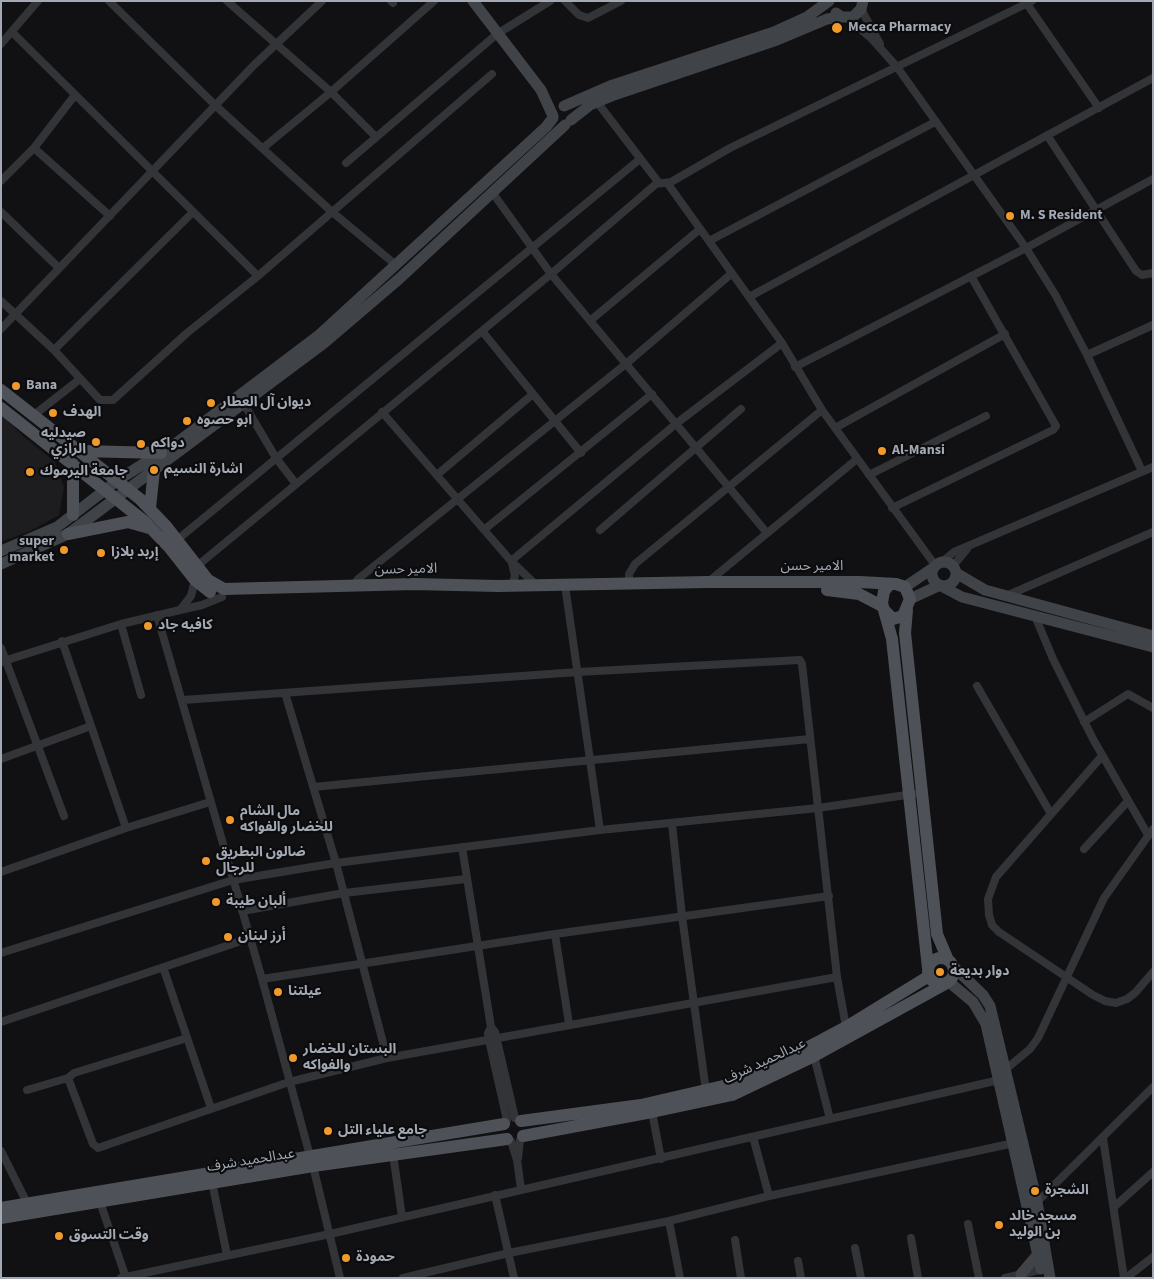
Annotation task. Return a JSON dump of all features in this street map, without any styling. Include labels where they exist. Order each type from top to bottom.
[{"type":"main road","points":[[474,1],[541,90],[556,123],[568,122]]},
{"type":"main road","points":[[122,484],[154,470],[324,343],[399,279],[568,122],[597,102],[777,40],[827,19],[853,17],[863,3]]},
{"type":"main road","points":[[827,4],[845,18]]},
{"type":"main road","points":[[827,4],[827,19]]},
{"type":"main road","points":[[68,534],[110,494],[161,453],[318,336],[546,128],[553,117],[554,110],[634,78],[774,32],[827,4]]},
{"type":"main road","points":[[541,90],[570,109],[568,122]]},
{"type":"main road","name":"الامير حسن","points":[[1,390],[81,451],[150,508],[208,580],[224,589],[414,584],[629,586],[841,591],[859,594],[897,619],[903,616],[909,605]]},
{"type":"main road","points":[[1,408],[74,464],[153,530],[195,580],[207,590],[222,597]]},
{"type":"main road","points":[[81,451],[161,453]]},
{"type":"main road","points":[[73,515],[74,464]]},
{"type":"main road","points":[[150,508],[154,470]]},
{"type":"main road","points":[[1,551],[46,533],[110,494]]},
{"type":"main road","points":[[1,564],[68,534],[128,522],[153,530]]},
{"type":"main road","points":[[944,567],[932,579],[962,597],[1153,647]]},
{"type":"main road","points":[[909,605],[941,586],[954,582],[944,567]]},
{"type":"main road","points":[[944,567],[905,587],[890,584],[882,596],[892,639],[937,934],[951,964],[954,976],[947,983]]},
{"type":"main road","points":[[944,567],[985,590],[1153,636]]},
{"type":"main road","name":"الامير حسن","points":[[222,597],[415,590],[504,594],[566,592],[629,586],[708,582],[890,584]]},
{"type":"main road","points":[[905,587],[909,605],[905,633],[929,972],[936,983],[947,983],[973,1002],[986,1024],[1038,1254],[1045,1275]]},
{"type":"main road","points":[[1049,620],[1053,609]]},
{"type":"main road","points":[[929,972],[934,960],[951,964],[987,1000],[1006,1069],[1036,1202],[1045,1275]]},
{"type":"main road","name":"عبدالحميد شرف","points":[[1,1208],[27,1203],[212,1182],[512,1121],[604,1111],[706,1091],[748,1078],[846,1027],[929,972]]},
{"type":"main road","name":"عبدالحميد شرف","points":[[1,1218],[98,1196],[312,1161],[393,1154],[515,1139],[732,1095],[814,1056],[947,983]]},
{"type":"main road","points":[[512,1121],[525,1130],[515,1139],[502,1132],[512,1121]]},
{"type":"main road","points":[[1021,1274],[1038,1254]]},
{"type":"street","points":[[1,44],[38,1]]},
{"type":"street","points":[[109,1],[216,106],[331,211],[396,265]]},
{"type":"street","points":[[227,1],[331,92],[376,137]]},
{"type":"street","points":[[1,329],[275,44],[322,1]]},
{"type":"street","points":[[263,148],[331,92],[434,1]]},
{"type":"street","points":[[346,163],[497,34],[550,1]]},
{"type":"street","points":[[565,1],[579,15],[588,18],[621,1]]},
{"type":"street","points":[[197,566],[659,183],[668,184],[730,148],[1028,2],[1098,108]]},
{"type":"street","points":[[863,3],[883,51]]},
{"type":"street","points":[[845,18],[872,38],[897,67],[1026,248],[1056,296],[1087,354],[1142,471]]},
{"type":"street","points":[[12,32],[151,172],[258,276]]},
{"type":"street","points":[[1,301],[54,350],[100,400],[106,401],[118,398],[187,333],[258,276],[331,211],[492,74]]},
{"type":"street","points":[[749,297],[974,173],[1153,78]]},
{"type":"street","points":[[1,181],[34,148],[75,95]]},
{"type":"street","points":[[597,102],[659,183]]},
{"type":"street","points":[[709,241],[935,122]]},
{"type":"street","points":[[1047,135],[1136,271],[1142,274],[1153,273]]},
{"type":"street","points":[[34,148],[110,216]]},
{"type":"street","points":[[177,540],[640,159]]},
{"type":"street","points":[[795,366],[1096,212],[1153,179]]},
{"type":"street","points":[[668,184],[782,344],[822,410],[892,508],[944,567]]},
{"type":"street","points":[[492,192],[551,274],[677,422],[767,533]]},
{"type":"street","points":[[1,212],[59,268]]},
{"type":"street","points":[[54,350],[193,212]]},
{"type":"street","points":[[591,320],[700,229]]},
{"type":"street","points":[[353,586],[358,579],[627,363],[732,274]]},
{"type":"street","points":[[892,508],[1053,430],[1056,426],[971,276]]},
{"type":"street","points":[[1087,354],[1153,325]]},
{"type":"street","points":[[482,331],[581,453]]},
{"type":"street","points":[[835,428],[1004,334]]},
{"type":"street","points":[[511,561],[677,422],[782,344]]},
{"type":"street","points":[[34,415],[80,379]]},
{"type":"street","points":[[438,474],[533,394]]},
{"type":"street","points":[[485,529],[652,394]]},
{"type":"street","points":[[244,404],[276,458],[296,484]]},
{"type":"street","points":[[600,530],[741,409]]},
{"type":"street","points":[[629,586],[629,574],[635,564],[822,410]]},
{"type":"street","points":[[382,412],[459,498],[511,561],[536,585]]},
{"type":"street","points":[[869,475],[986,416]]},
{"type":"street","points":[[708,582],[857,459]]},
{"type":"street","points":[[944,567],[954,552],[968,548],[1153,467]]},
{"type":"street","points":[[1005,596],[1153,532]]},
{"type":"street","points":[[944,567],[968,548]]},
{"type":"street","points":[[511,561],[515,576],[512,585]]},
{"type":"street","points":[[180,610],[191,596],[195,580]]},
{"type":"street","points":[[566,592],[600,830]]},
{"type":"street","points":[[4,661],[62,641],[120,624],[202,605],[222,597]]},
{"type":"street","points":[[157,615],[262,979],[312,1161],[340,1278]]},
{"type":"street","points":[[1006,1069],[1030,1049],[1038,1038],[1104,898],[1150,832],[1128,801],[1084,722],[1053,659],[1036,616]]},
{"type":"street","points":[[120,624],[140,694]]},
{"type":"street","points":[[62,641],[126,828]]},
{"type":"street","points":[[1,648],[4,661],[64,816]]},
{"type":"street","points":[[183,700],[578,672],[796,659],[802,664],[837,977],[846,1027]]},
{"type":"street","points":[[977,686],[1051,814]]},
{"type":"street","points":[[285,693],[364,964],[386,1058]]},
{"type":"street","points":[[1084,722],[1128,694],[1153,708]]},
{"type":"street","points":[[1,759],[91,726]]},
{"type":"street","points":[[313,786],[810,739]]},
{"type":"street","points":[[1102,756],[996,877],[988,900],[989,915],[992,926],[999,932],[1093,995],[1116,1003],[1135,993],[1153,972]]},
{"type":"street","points":[[1,953],[233,880],[336,863],[462,847],[600,830],[818,808],[916,794]]},
{"type":"street","points":[[1084,849],[1128,801]]},
{"type":"street","points":[[1,872],[126,828],[210,802]]},
{"type":"street","points":[[672,824],[693,1003],[706,1091]]},
{"type":"street","points":[[462,847],[493,1039],[512,1121]]},
{"type":"street","points":[[242,911],[344,893],[466,879]]},
{"type":"street","points":[[262,979],[555,934],[829,896]]},
{"type":"street","points":[[555,934],[569,1024]]},
{"type":"street","points":[[1,1022],[250,938]]},
{"type":"street","points":[[163,967],[211,1108]]},
{"type":"street","points":[[68,1078],[96,1148],[290,1082],[386,1058],[837,977]]},
{"type":"street","points":[[27,1090],[68,1078],[74,1073],[186,1038]]},
{"type":"street","points":[[814,1056],[830,1119]]},
{"type":"street","points":[[98,1196],[124,1277],[330,1234],[999,1080]]},
{"type":"street","points":[[1036,1202],[1153,1087]]},
{"type":"street","points":[[652,1112],[661,1159]]},
{"type":"street","points":[[753,1137],[769,1196]]},
{"type":"street","points":[[1103,1138],[1125,1278],[1153,1257]]},
{"type":"street","points":[[515,1139],[521,1190]]},
{"type":"street","points":[[403,1278],[509,1253],[669,1221],[769,1196],[1014,1144]]},
{"type":"street","points":[[1,1151],[27,1203]]},
{"type":"street","points":[[393,1154],[402,1217]]},
{"type":"street","points":[[1114,1207],[1153,1172]]},
{"type":"street","points":[[212,1182],[227,1255]]},
{"type":"street","points":[[495,1195],[514,1278]]},
{"type":"street","points":[[669,1221],[677,1277]]},
{"type":"street","points":[[968,1224],[979,1278]]},
{"type":"street","points":[[911,1238],[918,1278]]},
{"type":"street","points":[[735,1240],[742,1278]]},
{"type":"street","points":[[855,1248],[861,1278]]},
{"type":"street","points":[[798,1261],[801,1278]]},
{"type":"street","points":[[447,1269],[449,1278]]},
{"type":"street","points":[[1004,1278],[1021,1274],[1045,1275]]},
{"type":"shaded area","name":"جامعة اليرموك","points":[[1,414],[23,436],[55,462],[64,487],[59,515],[30,531],[1,542]]},
{"type":"place","name":"Mecca Pharmacy","points":[[837,28]]},
{"type":"place","name":"M. S Resident","points":[[1010,216]]},
{"type":"place","name":"Bana","points":[[16,386]]},
{"type":"place","name":"ديوان آل العطار","points":[[211,403]]},
{"type":"place","name":"الهدف","points":[[53,413]]},
{"type":"place","name":"ابو حصوه","points":[[187,421]]},
{"type":"place","name":"صيدليه الرازي","points":[[96,442]]},
{"type":"place","name":"دواكم","points":[[141,444]]},
{"type":"place","name":"Al-Mansi","points":[[882,451]]},
{"type":"place","name":"اشارة النسيم","points":[[154,470]]},
{"type":"place","name":"جامعة اليرموك","points":[[30,472]]},
{"type":"place","name":"super market","points":[[64,550]]},
{"type":"place","name":"إربد بلازا","points":[[101,553]]},
{"type":"place","name":"كافيه جاد","points":[[148,626]]},
{"type":"place","name":"مال الشام للخضار والفواكه","points":[[230,820]]},
{"type":"place","name":"ضالون البطريق للرجال","points":[[206,861]]},
{"type":"place","name":"ألبان طيبة","points":[[216,902]]},
{"type":"place","name":"أرز لبنان","points":[[228,937]]},
{"type":"place","name":"دوار بديعة","points":[[940,972]]},
{"type":"place","name":"عيلتنا","points":[[278,992]]},
{"type":"place","name":"البستان للخضار والفواكه","points":[[293,1058]]},
{"type":"place","name":"جامع علياء التل","points":[[328,1131]]},
{"type":"place","name":"الشجرة","points":[[1035,1191]]},
{"type":"place","name":"مسجد خالد بن الوليد","points":[[999,1225]]},
{"type":"place","name":"وقت التسوق","points":[[59,1236]]},
{"type":"place","name":"حمودة","points":[[346,1258]]}]
